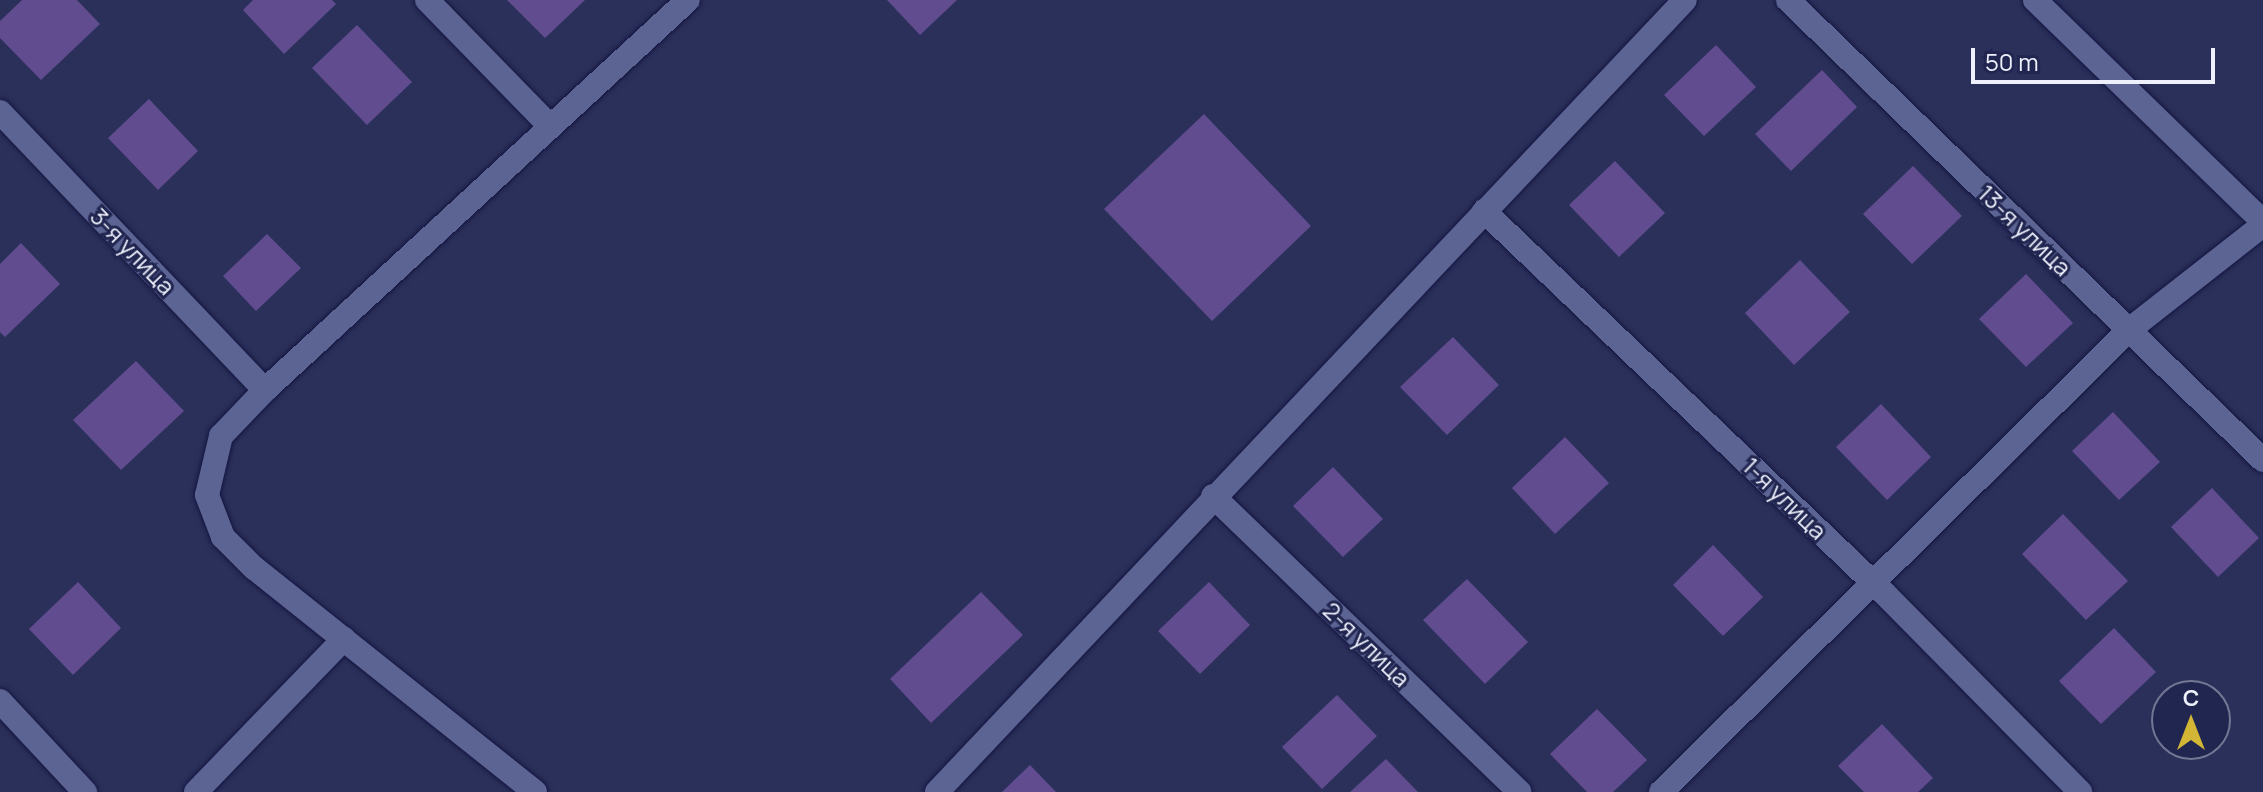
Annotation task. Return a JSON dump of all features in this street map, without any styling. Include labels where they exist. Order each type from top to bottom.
[{"type":"street","points":[[427,0],[551,127]]},
{"type":"street","points":[[535,792],[254,568],[223,537],[207,495],[221,436],[265,390],[688,0]]},
{"type":"street","points":[[937,792],[1213,496],[1685,0]]},
{"type":"street","name":"13-я улица","points":[[1788,0],[2263,460]]},
{"type":"street","points":[[1661,792],[2129,330],[2263,223],[2035,0]]},
{"type":"street","name":"3-я улица","points":[[0,112],[265,390]]},
{"type":"street","name":"1-я улица","points":[[1484,211],[1873,582],[2080,792]]},
{"type":"street","name":"2-я улица","points":[[1213,496],[1520,792]]},
{"type":"street","points":[[196,792],[344,639]]},
{"type":"street","points":[[0,701],[85,792]]},
{"type":"building","points":[[22,0],[77,0],[100,24],[41,80],[0,38],[0,21]]},
{"type":"building","points":[[253,0],[332,0],[336,4],[284,54],[243,10]]},
{"type":"building","points":[[507,0],[585,0],[545,38]]},
{"type":"building","points":[[887,0],[957,0],[920,35]]},
{"type":"building","points":[[357,25],[412,82],[367,125],[312,68]]},
{"type":"building","points":[[1716,45],[1756,87],[1704,136],[1664,95]]},
{"type":"building","points":[[1822,70],[1857,107],[1791,171],[1755,134]]},
{"type":"building","points":[[149,99],[198,151],[158,190],[108,138]]},
{"type":"building","points":[[1204,114],[1311,226],[1212,321],[1104,209]]},
{"type":"building","points":[[1615,161],[1665,213],[1619,257],[1569,205]]},
{"type":"building","points":[[1913,166],[1962,216],[1912,264],[1863,214]]},
{"type":"building","points":[[267,234],[301,268],[256,311],[223,276]]},
{"type":"building","points":[[21,243],[60,284],[5,337],[0,332],[0,264]]},
{"type":"building","points":[[1800,260],[1850,312],[1794,365],[1745,313]]},
{"type":"building","points":[[2026,274],[2073,323],[2026,367],[1979,319]]},
{"type":"building","points":[[1453,337],[1499,385],[1447,435],[1400,387]]},
{"type":"building","points":[[136,361],[184,411],[121,470],[73,420]]},
{"type":"building","points":[[1881,404],[1931,457],[1887,500],[1836,447]]},
{"type":"building","points":[[2113,412],[2160,462],[2119,500],[2072,451]]},
{"type":"building","points":[[1565,437],[1609,483],[1555,534],[1512,488]]},
{"type":"building","points":[[1333,467],[1383,519],[1343,557],[1293,506]]},
{"type":"building","points":[[2212,488],[2259,538],[2218,577],[2171,527]]},
{"type":"building","points":[[2063,514],[2128,581],[2086,620],[2022,554]]},
{"type":"building","points":[[1713,545],[1763,597],[1723,636],[1673,585]]},
{"type":"building","points":[[1467,579],[1528,642],[1485,684],[1423,620]]},
{"type":"building","points":[[78,582],[121,628],[73,675],[29,629]]},
{"type":"building","points":[[1209,582],[1250,625],[1200,674],[1158,631]]},
{"type":"building","points":[[981,592],[1023,635],[931,723],[890,679]]},
{"type":"building","points":[[2114,628],[2156,672],[2101,724],[2059,681]]},
{"type":"building","points":[[1337,695],[1377,736],[1322,789],[1282,747]]},
{"type":"building","points":[[1597,709],[1647,760],[1613,792],[1587,792],[1550,754]]},
{"type":"building","points":[[1882,724],[1933,778],[1918,792],[1864,792],[1838,766]]},
{"type":"building","points":[[1386,759],[1418,792],[1350,792]]},
{"type":"building","points":[[1030,765],[1056,792],[1002,792]]}]
